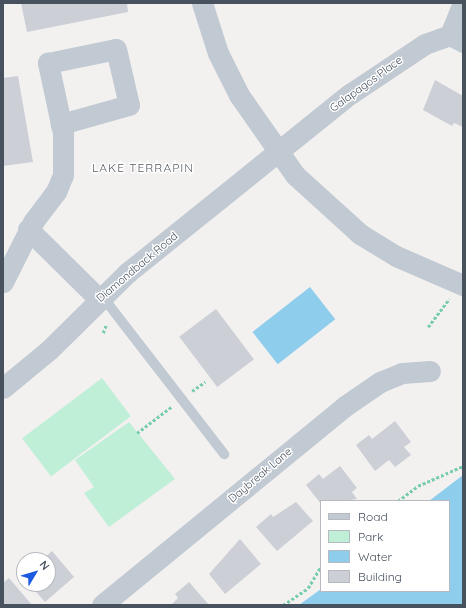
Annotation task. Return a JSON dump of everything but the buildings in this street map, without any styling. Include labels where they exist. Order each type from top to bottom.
[{"type":"street","points":[[202,3],[227,72],[278,154],[305,186],[360,234],[456,292]]},
{"type":"street","points":[[456,39],[463,3]]},
{"type":"street","name":"Galapagos Place","points":[[278,154],[396,61],[456,39]]},
{"type":"street","points":[[3,282],[28,230],[56,192],[63,175],[65,157],[61,124]]},
{"type":"street","name":"Diamondback Road","points":[[3,388],[49,350],[101,297],[278,154]]},
{"type":"street","points":[[28,230],[101,297]]},
{"type":"street","name":"Daybreak Lane","points":[[102,605],[345,406],[380,382],[402,373],[430,371]]},
{"type":"lane","points":[[101,297],[224,454]]},
{"type":"path","points":[[428,327],[456,292]]},
{"type":"path","points":[[399,500],[418,486],[463,466]]},
{"type":"path","points":[[283,605],[308,588],[320,568]]},
{"type":"green space","points":[[102,378],[131,416],[51,477],[22,438]]},
{"type":"green space","points":[[129,422],[175,479],[109,527],[84,493],[94,487],[75,460]]},
{"type":"water","points":[[310,287],[335,319],[278,364],[252,332]]},
{"type":"water","points":[[463,475],[463,605],[299,605],[320,590],[320,592],[450,592],[450,500],[430,500]]},
{"type":"district","name":"LAKE TERRAPIN","points":[[143,168]]}]
